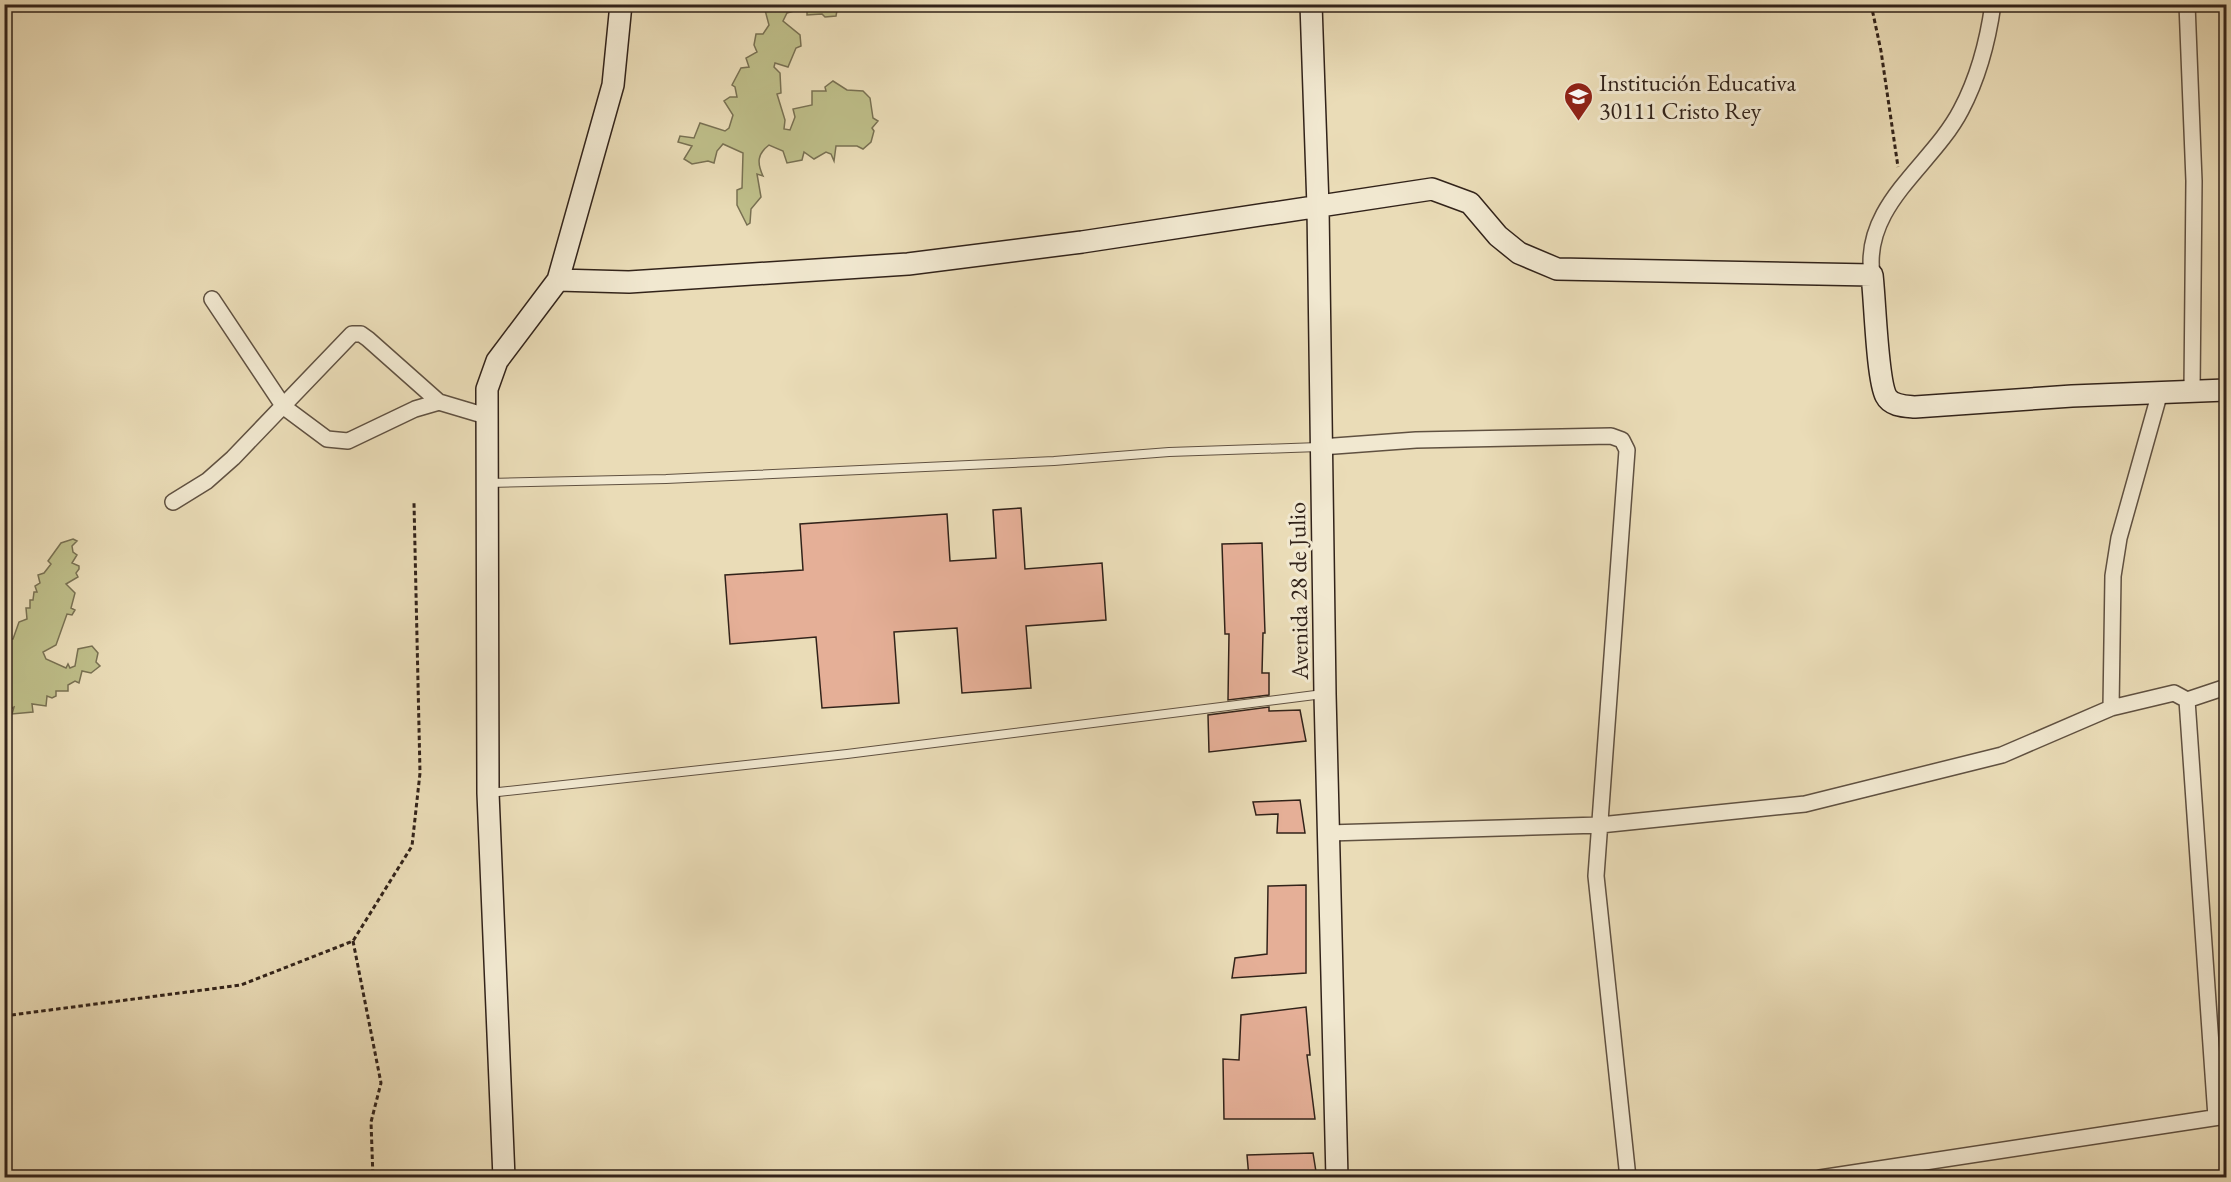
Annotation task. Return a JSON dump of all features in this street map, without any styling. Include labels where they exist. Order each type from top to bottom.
[{"type":"street","points":[[504,1178],[488,793],[487,389],[497,361],[558,280],[614,84],[621,4]]},
{"type":"street","name":"Avenida 28 de Julio","points":[[1311,4],[1318,207],[1325,694],[1337,1178]]},
{"type":"street","points":[[1993,4],[1978,67],[1961,110],[1939,146],[1900,187],[1881,217],[1872,245],[1870,259],[1882,378],[1886,396],[1893,404],[1915,407],[2226,390]]},
{"type":"street","points":[[2187,4],[2194,192],[2192,392]]},
{"type":"street","points":[[558,280],[629,282],[908,264],[1082,242],[1432,189],[1470,203],[1498,236],[1519,253],[1557,269],[1872,275]]},
{"type":"street","points":[[212,299],[284,406],[327,439],[348,441],[397,416],[439,402]]},
{"type":"street","points":[[173,502],[207,481],[284,406],[303,383],[352,334],[361,334],[368,339],[439,402],[486,416]]},
{"type":"street","points":[[2111,708],[2113,576],[2119,538],[2154,421],[2160,392]]},
{"type":"street","points":[[1321,447],[1452,439],[1611,436],[1622,440],[1627,450],[1596,876],[1628,1178]]},
{"type":"street","points":[[1328,833],[1600,825],[1805,804],[2002,755],[2111,708],[2174,693],[2187,700],[2226,687]]},
{"type":"street","points":[[1820,1178],[2221,1117],[2187,700]]},
{"type":"lane","points":[[487,483],[666,479],[1054,461],[1169,452],[1321,447]]},
{"type":"lane","points":[[488,793],[847,754],[1325,694]]},
{"type":"path","points":[[1872,4],[1900,187]]},
{"type":"path","points":[[4,1016],[241,985],[353,941],[412,846],[420,773],[414,503]]},
{"type":"path","points":[[353,941],[381,1083],[371,1122],[373,1178]]},
{"type":"green space","points":[[772,5],[793,5],[797,10],[787,13],[783,21],[800,35],[801,46],[796,48],[788,67],[775,63],[774,67],[780,73],[781,93],[777,94],[785,120],[784,129],[790,130],[795,117],[793,109],[812,105],[812,91],[826,91],[825,87],[833,81],[847,90],[863,91],[870,98],[873,118],[878,121],[872,128],[874,131],[871,142],[863,149],[857,146],[836,146],[834,161],[831,154],[826,152],[814,159],[804,152],[802,160],[787,163],[783,151],[769,145],[759,159],[763,176],[757,174],[761,197],[751,209],[750,223],[747,225],[737,205],[737,190],[742,188],[743,153],[723,144],[717,151],[714,163],[708,161],[692,164],[684,159],[692,146],[678,142],[680,136],[694,138],[700,123],[725,131],[729,128],[733,115],[724,101],[730,97],[737,97],[735,87],[732,85],[741,68],[749,67],[746,58],[757,52],[754,45],[756,34],[763,34],[769,25],[765,10]]},
{"type":"green space","points":[[815,5],[838,5],[836,16],[807,15],[807,10],[815,8]]},
{"type":"green space","points":[[73,539],[77,541],[72,546],[73,552],[77,555],[72,563],[79,566],[76,573],[78,577],[66,584],[75,593],[71,608],[75,610],[72,615],[67,614],[56,645],[43,652],[46,659],[66,668],[68,664],[70,668],[75,666],[78,649],[92,646],[98,653],[96,662],[100,666],[91,673],[82,671],[79,683],[75,681],[68,685],[68,691],[56,691],[56,696],[52,698],[47,696],[46,706],[32,704],[33,712],[12,714],[14,707],[5,711],[7,643],[9,639],[13,639],[19,622],[27,619],[26,608],[30,608],[30,600],[33,600],[34,592],[37,592],[35,586],[40,583],[38,575],[44,573],[51,564],[48,561],[61,543]]},
{"type":"building","points":[[1021,508],[1025,569],[1102,563],[1106,620],[1026,626],[1031,688],[962,693],[957,628],[894,632],[899,703],[822,708],[816,637],[730,644],[725,575],[803,570],[800,524],[947,514],[950,561],[996,558],[993,510]]},
{"type":"building","points":[[1262,543],[1265,633],[1263,633],[1262,673],[1269,673],[1269,695],[1228,700],[1229,634],[1225,634],[1222,544]]},
{"type":"building","points":[[1269,707],[1269,711],[1300,710],[1306,741],[1209,752],[1208,715]]},
{"type":"building","points":[[1300,800],[1305,833],[1277,833],[1278,814],[1256,815],[1253,802]]},
{"type":"building","points":[[1306,885],[1306,973],[1232,978],[1235,958],[1267,954],[1268,886]]},
{"type":"building","points":[[1306,1007],[1310,1055],[1307,1055],[1315,1119],[1224,1119],[1223,1059],[1239,1060],[1241,1015]]},
{"type":"building","points":[[1313,1153],[1317,1178],[1249,1178],[1247,1155]]},
{"type":"place","name":"Institución Educativa 30111 Cristo Rey","points":[[1578,122]]}]
